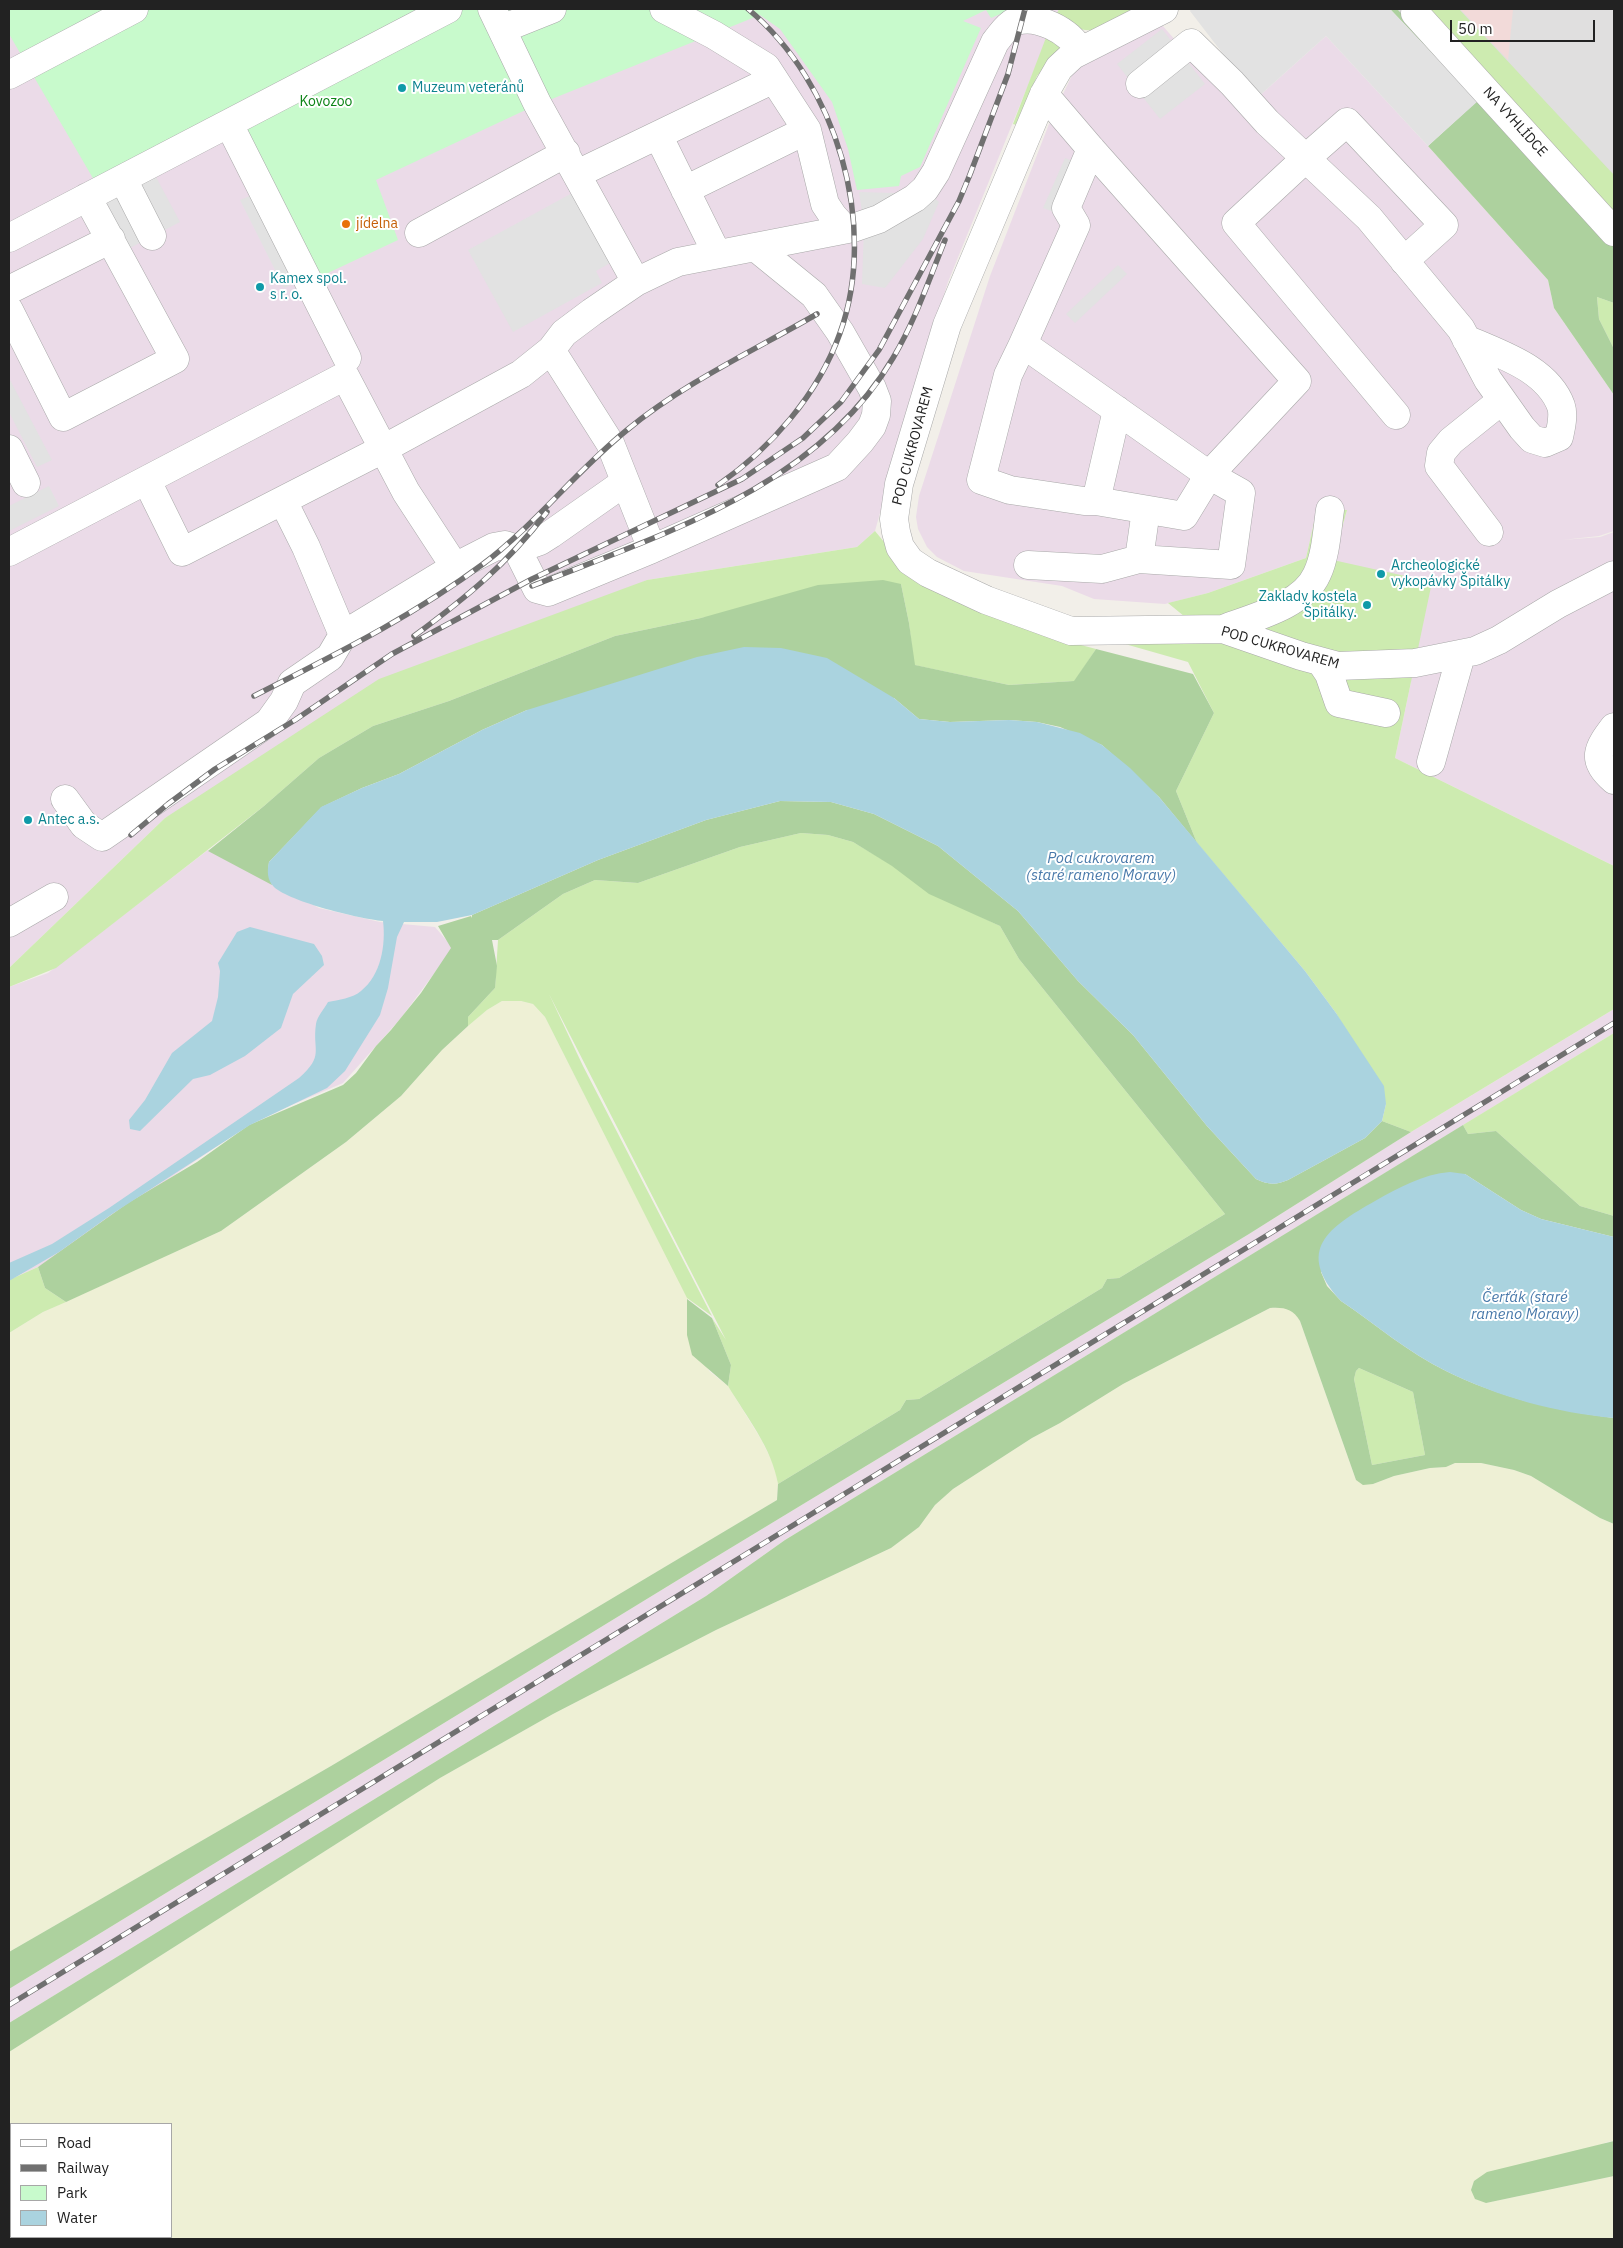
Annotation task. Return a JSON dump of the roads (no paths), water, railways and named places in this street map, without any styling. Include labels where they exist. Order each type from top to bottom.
[{"type":"street","points":[[9,75],[134,9]]},
{"type":"street","points":[[9,238],[448,9]]},
{"type":"street","points":[[552,9],[497,19],[537,103],[636,282]]},
{"type":"street","points":[[664,9],[714,35],[766,67],[807,130],[825,204],[845,229]]},
{"type":"street","points":[[1164,9],[1192,43],[1267,122],[1368,218],[1461,329],[1466,339],[1488,380],[1532,439],[1544,443],[1559,437],[1562,407],[1549,385],[1524,365],[1466,339]]},
{"type":"street","name":"POD CUKROVAREM","points":[[1164,9],[1080,51],[1067,60],[1059,68],[1044,94],[948,325],[899,484],[894,519],[900,547],[910,561],[928,573],[986,600],[1071,631],[1223,630],[1338,666],[1415,663],[1461,655],[1499,640],[1558,604],[1614,575]]},
{"type":"street","name":"NA VYHLÍDCE","points":[[1415,13],[1614,232]]},
{"type":"street","points":[[147,481],[182,552],[383,449],[521,374],[551,350],[564,333],[636,282],[678,262],[845,229],[879,219],[905,206],[925,189],[936,172],[995,42],[1008,26],[1022,20],[1036,21],[1058,28],[1072,37],[1080,51]]},
{"type":"street","points":[[1140,84],[1192,43]]},
{"type":"street","points":[[419,233],[571,164],[658,135],[774,79]]},
{"type":"street","points":[[1044,94],[1297,381],[1209,475],[1184,516],[1096,501],[1084,501],[1010,490],[981,480],[1008,375],[1076,225],[1066,208],[1091,149]]},
{"type":"street","points":[[1396,415],[1236,223],[1304,159],[1347,122],[1444,226],[1404,261]]},
{"type":"street","points":[[229,124],[347,358]]},
{"type":"street","points":[[685,190],[807,130]]},
{"type":"street","points":[[658,135],[717,254]]},
{"type":"street","points":[[123,179],[152,236]]},
{"type":"street","points":[[9,310],[63,417],[175,359],[87,197]]},
{"type":"street","points":[[9,290],[111,239]]},
{"type":"street","points":[[517,549],[537,589],[548,592],[837,468],[860,442],[872,426],[876,415],[877,401],[872,388],[840,332],[814,295],[755,247]]},
{"type":"street","points":[[1023,344],[1209,475],[1241,493],[1231,565],[1139,559],[1102,569],[1028,565]]},
{"type":"street","points":[[551,350],[610,444],[652,549]]},
{"type":"street","points":[[9,552],[345,376],[406,492],[455,567]]},
{"type":"street","points":[[1489,532],[1439,466],[1441,453],[1451,441],[1502,400]]},
{"type":"street","points":[[1096,501],[1117,410]]},
{"type":"street","points":[[9,449],[26,484]]},
{"type":"street","points":[[64,799],[84,826],[102,837],[268,722],[284,701],[292,684],[330,657],[343,635],[455,567],[494,547],[506,545],[517,549],[540,541],[625,482]]},
{"type":"street","points":[[283,501],[306,546],[343,635]]},
{"type":"street","points":[[1139,559],[1146,510]]},
{"type":"street","points":[[1223,630],[1290,603],[1309,587],[1317,575],[1322,561],[1330,510]]},
{"type":"street","points":[[1431,762],[1461,655]]},
{"type":"street","points":[[1321,662],[1329,674],[1339,703],[1386,713]]},
{"type":"street","points":[[1614,727],[1598,752],[1600,765],[1614,780]]},
{"type":"street","points":[[9,923],[54,897]]},
{"type":"water","name":"Pod cukrovarem (staré rameno Moravy)","points":[[744,647],[781,648],[827,658],[894,698],[919,719],[950,722],[1009,720],[1037,722],[1080,733],[1102,745],[1130,768],[1159,797],[1305,971],[1336,1013],[1384,1086],[1386,1104],[1382,1121],[1365,1138],[1288,1180],[1272,1184],[1256,1179],[1207,1126],[1133,1035],[1078,981],[1018,911],[938,846],[874,814],[831,802],[780,801],[706,820],[598,860],[472,915],[437,922],[404,922],[397,937],[388,988],[380,1015],[345,1071],[327,1088],[250,1125],[112,1214],[59,1252],[9,1281],[9,1263],[52,1244],[109,1208],[299,1078],[315,1058],[316,1024],[328,1002],[358,993],[373,977],[378,968],[383,949],[383,921],[359,917],[310,904],[282,893],[274,887],[269,878],[269,862],[321,807],[362,788],[399,774],[482,730],[527,710],[697,657]]},
{"type":"water","points":[[250,927],[314,944],[322,956],[324,965],[293,994],[281,1028],[245,1056],[210,1075],[193,1079],[140,1131],[130,1129],[129,1120],[145,1100],[172,1053],[212,1021],[218,997],[220,971],[218,963],[237,932]]},
{"type":"water","name":"Čerťák (staré rameno Moravy)","points":[[1450,1172],[1465,1174],[1521,1210],[1541,1219],[1614,1237],[1614,1418],[1571,1412],[1528,1402],[1486,1389],[1446,1371],[1405,1347],[1341,1301],[1327,1283],[1320,1268],[1319,1254],[1323,1242],[1344,1220],[1402,1187],[1420,1179]]},
{"type":"railway","points":[[718,485],[738,470],[774,437],[806,399],[819,378],[831,356],[840,333],[851,291],[854,247],[851,202],[842,157],[826,115],[805,75],[779,39],[748,9]]},
{"type":"railway","points":[[969,177],[1008,74],[1025,9]]},
{"type":"railway","points":[[131,835],[168,804],[215,769],[295,720],[392,654],[532,579],[742,479],[803,438],[841,402],[879,350],[959,201],[971,172]]},
{"type":"railway","points":[[532,586],[633,547],[733,501],[780,473],[823,441],[861,403],[893,358],[915,315],[945,240]]},
{"type":"railway","points":[[254,696],[400,619],[456,583],[502,549],[608,446],[649,413],[695,382],[817,314]]},
{"type":"railway","points":[[414,636],[485,579],[532,531],[547,512]]},
{"type":"railway","points":[[9,2005],[1614,1023]]},
{"type":"place","name":"Muzeum veteránů","points":[[402,88]]},
{"type":"place","name":"jídelna","points":[[346,224]]},
{"type":"place","name":"Kamex spol. s r. o.","points":[[260,287]]},
{"type":"place","name":"Archeologické vykopávky Špitálky","points":[[1381,574]]},
{"type":"place","name":"Zaklady kostela Špitálky.","points":[[1367,605]]},
{"type":"place","name":"Antec a.s.","points":[[28,820]]},
{"type":"park label","name":"Kovozoo","points":[[326,102]]}]
